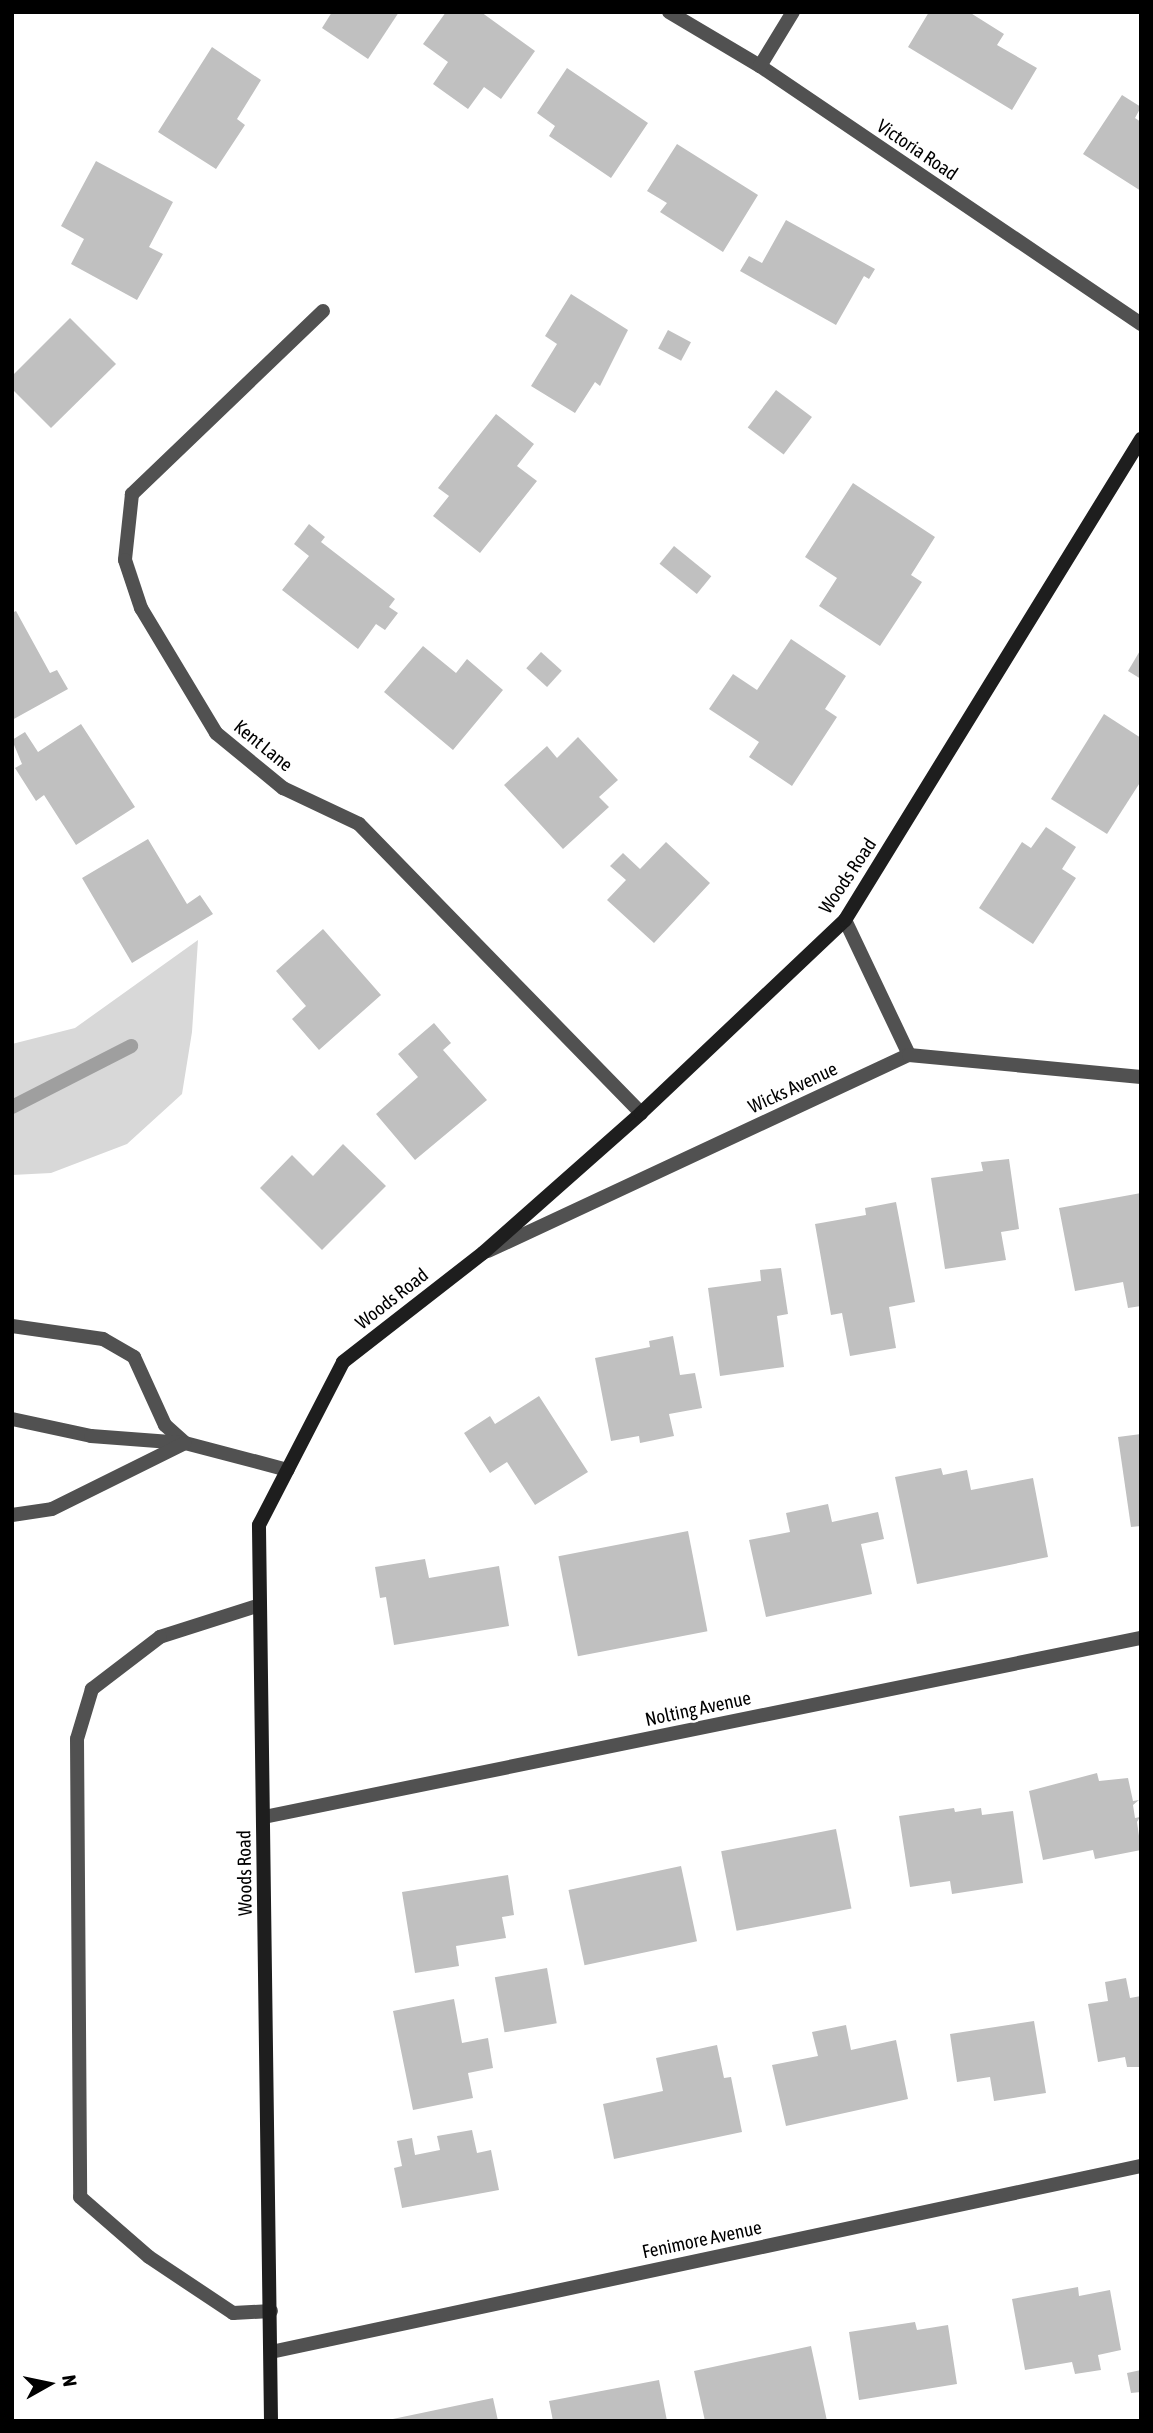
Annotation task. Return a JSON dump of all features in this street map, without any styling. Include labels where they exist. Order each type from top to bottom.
[{"type":"street","name":"Victoria Road","points":[[669,12],[760,66],[1141,324]]},
{"type":"street","points":[[760,66],[793,12]]},
{"type":"street","name":"Kent Lane","points":[[323,311],[132,494],[125,560],[141,608],[216,733],[283,788],[359,824],[641,1113]]},
{"type":"street","name":"Woods Road","points":[[271,2421],[259,1525],[343,1362],[483,1253],[641,1113],[845,920],[1141,439]]},
{"type":"street","points":[[845,920],[909,1055],[1141,1077]]},
{"type":"street","name":"Wicks Avenue","points":[[483,1253],[909,1055]]},
{"type":"street","points":[[12,1326],[103,1339],[134,1357],[165,1425],[185,1443]]},
{"type":"street","points":[[12,1419],[92,1436],[185,1443],[288,1470]]},
{"type":"street","points":[[12,1515],[52,1509],[185,1443]]},
{"type":"street","points":[[260,1605],[160,1637],[92,1689],[77,1739],[80,2197],[149,2257],[233,2313],[271,2311]]},
{"type":"street","name":"Nolting Avenue","points":[[264,1817],[1141,1638]]},
{"type":"street","name":"Fenimore Avenue","points":[[271,2352],[1141,2166]]},
{"type":"shaded area","points":[[198,940],[192,1032],[182,1094],[127,1144],[51,1173],[12,1175],[12,1044],[75,1028]]},
{"type":"building","points":[[332,12],[399,12],[368,59],[322,28]]},
{"type":"building","points":[[446,12],[481,12],[535,51],[501,99],[484,87],[468,109],[433,84],[448,62],[423,44]]},
{"type":"building","points":[[929,12],[969,12],[1004,34],[997,45],[1037,68],[1012,110],[908,47]]},
{"type":"building","points":[[212,47],[261,80],[237,119],[245,125],[216,169],[158,132]]},
{"type":"building","points":[[567,68],[648,123],[611,178],[549,136],[555,126],[537,113]]},
{"type":"building","points":[[1122,95],[1141,107],[1135,118],[1141,122],[1141,191],[1083,154]]},
{"type":"building","points":[[677,144],[758,195],[723,252],[660,212],[667,203],[647,191]]},
{"type":"building","points":[[96,161],[173,202],[149,247],[163,254],[137,300],[71,264],[84,239],[61,226]]},
{"type":"building","points":[[786,220],[875,269],[869,279],[864,276],[836,325],[740,271],[749,256],[762,263]]},
{"type":"building","points":[[571,294],[628,330],[600,386],[595,382],[575,413],[531,386],[557,344],[545,336]]},
{"type":"building","points":[[70,318],[116,364],[51,428],[12,389],[12,376]]},
{"type":"building","points":[[668,330],[691,342],[681,361],[658,349]]},
{"type":"building","points":[[776,390],[812,417],[784,455],[748,428]]},
{"type":"building","points":[[496,414],[534,444],[517,466],[537,481],[480,553],[433,516],[449,496],[438,488]]},
{"type":"building","points":[[853,483],[935,537],[911,575],[922,582],[880,646],[819,606],[837,578],[805,557]]},
{"type":"building","points":[[309,524],[325,537],[321,542],[395,599],[389,607],[398,613],[385,630],[376,624],[358,649],[282,590],[309,556],[294,544]]},
{"type":"building","points":[[674,546],[711,576],[697,594],[660,564]]},
{"type":"building","points":[[16,611],[50,673],[57,670],[68,689],[12,720],[12,613]]},
{"type":"building","points":[[791,639],[846,676],[825,709],[837,717],[792,786],[749,757],[759,742],[709,709],[733,674],[757,690]]},
{"type":"building","points":[[423,646],[456,673],[467,659],[503,690],[453,750],[384,692]]},
{"type":"building","points":[[1141,649],[1141,679],[1128,671]]},
{"type":"building","points":[[541,652],[562,671],[547,687],[526,668]]},
{"type":"building","points":[[1104,714],[1141,738],[1141,781],[1107,834],[1051,799]]},
{"type":"building","points":[[81,724],[135,807],[76,845],[44,795],[36,801],[15,768],[22,764],[12,740],[25,732],[38,752]]},
{"type":"building","points":[[578,737],[618,780],[599,797],[609,807],[563,849],[504,785],[547,746],[557,758]]},
{"type":"building","points":[[1046,827],[1076,847],[1062,869],[1076,878],[1033,944],[979,908],[1022,842],[1031,848]]},
{"type":"building","points":[[148,839],[187,904],[200,895],[213,914],[132,963],[82,878]]},
{"type":"building","points":[[666,842],[710,883],[654,943],[607,900],[626,880],[610,866],[623,853],[640,869]]},
{"type":"building","points":[[323,929],[381,995],[319,1050],[292,1019],[306,1006],[276,971]]},
{"type":"building","points":[[434,1023],[451,1043],[443,1050],[487,1100],[415,1160],[376,1114],[418,1077],[398,1054]]},
{"type":"building","points":[[343,1144],[386,1186],[322,1250],[260,1188],[292,1155],[313,1176]]},
{"type":"building","points":[[1009,1159],[1019,1229],[1001,1232],[1006,1260],[945,1269],[931,1178],[983,1171],[981,1162]]},
{"type":"building","points":[[1141,1193],[1141,1306],[1128,1308],[1123,1282],[1075,1291],[1059,1208]]},
{"type":"building","points":[[896,1202],[915,1302],[889,1307],[896,1348],[850,1356],[842,1313],[831,1315],[815,1224],[866,1215],[865,1208]]},
{"type":"building","points":[[781,1268],[788,1314],[777,1316],[784,1367],[720,1376],[708,1288],[761,1281],[760,1270]]},
{"type":"building","points":[[673,1336],[680,1375],[695,1373],[702,1408],[669,1414],[674,1436],[640,1443],[639,1436],[611,1441],[595,1358],[650,1347],[649,1341]]},
{"type":"building","points":[[539,1396],[588,1472],[535,1505],[507,1462],[490,1473],[464,1433],[490,1416],[495,1424]]},
{"type":"building","points":[[1141,1434],[1141,1526],[1131,1527],[1118,1437]]},
{"type":"building","points":[[941,1468],[943,1475],[967,1470],[971,1490],[1033,1478],[1048,1557],[917,1584],[895,1477]]},
{"type":"building","points":[[828,1504],[832,1522],[878,1512],[884,1539],[861,1544],[872,1594],[766,1617],[749,1540],[790,1532],[786,1513]]},
{"type":"building","points":[[688,1531],[707,1631],[578,1656],[558,1556]]},
{"type":"building","points":[[425,1559],[429,1578],[499,1566],[509,1626],[394,1645],[386,1597],[380,1598],[375,1567]]},
{"type":"building","points":[[1097,1773],[1099,1781],[1128,1778],[1133,1801],[1139,1800],[1133,1805],[1135,1818],[1140,1817],[1137,1822],[1141,1850],[1095,1859],[1093,1850],[1043,1860],[1029,1791]]},
{"type":"building","points":[[954,1808],[955,1812],[981,1808],[982,1815],[1013,1811],[1023,1883],[952,1894],[950,1881],[910,1887],[899,1816]]},
{"type":"building","points":[[836,1829],[851,1909],[737,1931],[721,1851]]},
{"type":"building","points":[[681,1866],[697,1941],[585,1965],[569,1890]]},
{"type":"building","points":[[508,1875],[514,1915],[502,1917],[506,1938],[456,1946],[459,1966],[415,1973],[402,1892]]},
{"type":"building","points":[[547,1968],[557,2023],[505,2032],[495,1977]]},
{"type":"building","points":[[1126,1978],[1130,1998],[1141,1996],[1141,2067],[1127,2067],[1125,2057],[1098,2062],[1088,2004],[1108,2001],[1105,1982]]},
{"type":"building","points":[[454,1999],[462,2043],[488,2038],[493,2068],[468,2073],[473,2098],[413,2110],[393,2011]]},
{"type":"building","points":[[1034,2021],[1046,2093],[994,2101],[990,2077],[957,2082],[950,2034]]},
{"type":"building","points":[[846,2025],[851,2050],[896,2040],[908,2099],[786,2126],[772,2065],[818,2056],[812,2032]]},
{"type":"building","points":[[717,2045],[724,2078],[731,2077],[742,2132],[614,2159],[603,2104],[663,2091],[656,2058]]},
{"type":"building","points":[[472,2130],[477,2153],[491,2150],[499,2190],[402,2208],[394,2168],[402,2166],[397,2141],[412,2138],[415,2155],[440,2150],[437,2136]]},
{"type":"building","points":[[1078,2287],[1079,2296],[1110,2290],[1121,2350],[1098,2355],[1101,2370],[1075,2374],[1072,2362],[1025,2370],[1012,2299]]},
{"type":"building","points":[[915,2322],[917,2330],[948,2325],[957,2384],[859,2400],[849,2332]]},
{"type":"building","points":[[811,2346],[827,2421],[705,2421],[694,2371]]},
{"type":"building","points":[[1141,2370],[1141,2392],[1131,2393],[1127,2373]]},
{"type":"building","points":[[659,2380],[667,2421],[553,2421],[549,2401]]},
{"type":"building","points":[[493,2398],[498,2421],[388,2421],[388,2420]]},
{"type":"waterway","points":[[12,1107],[131,1046]]}]
